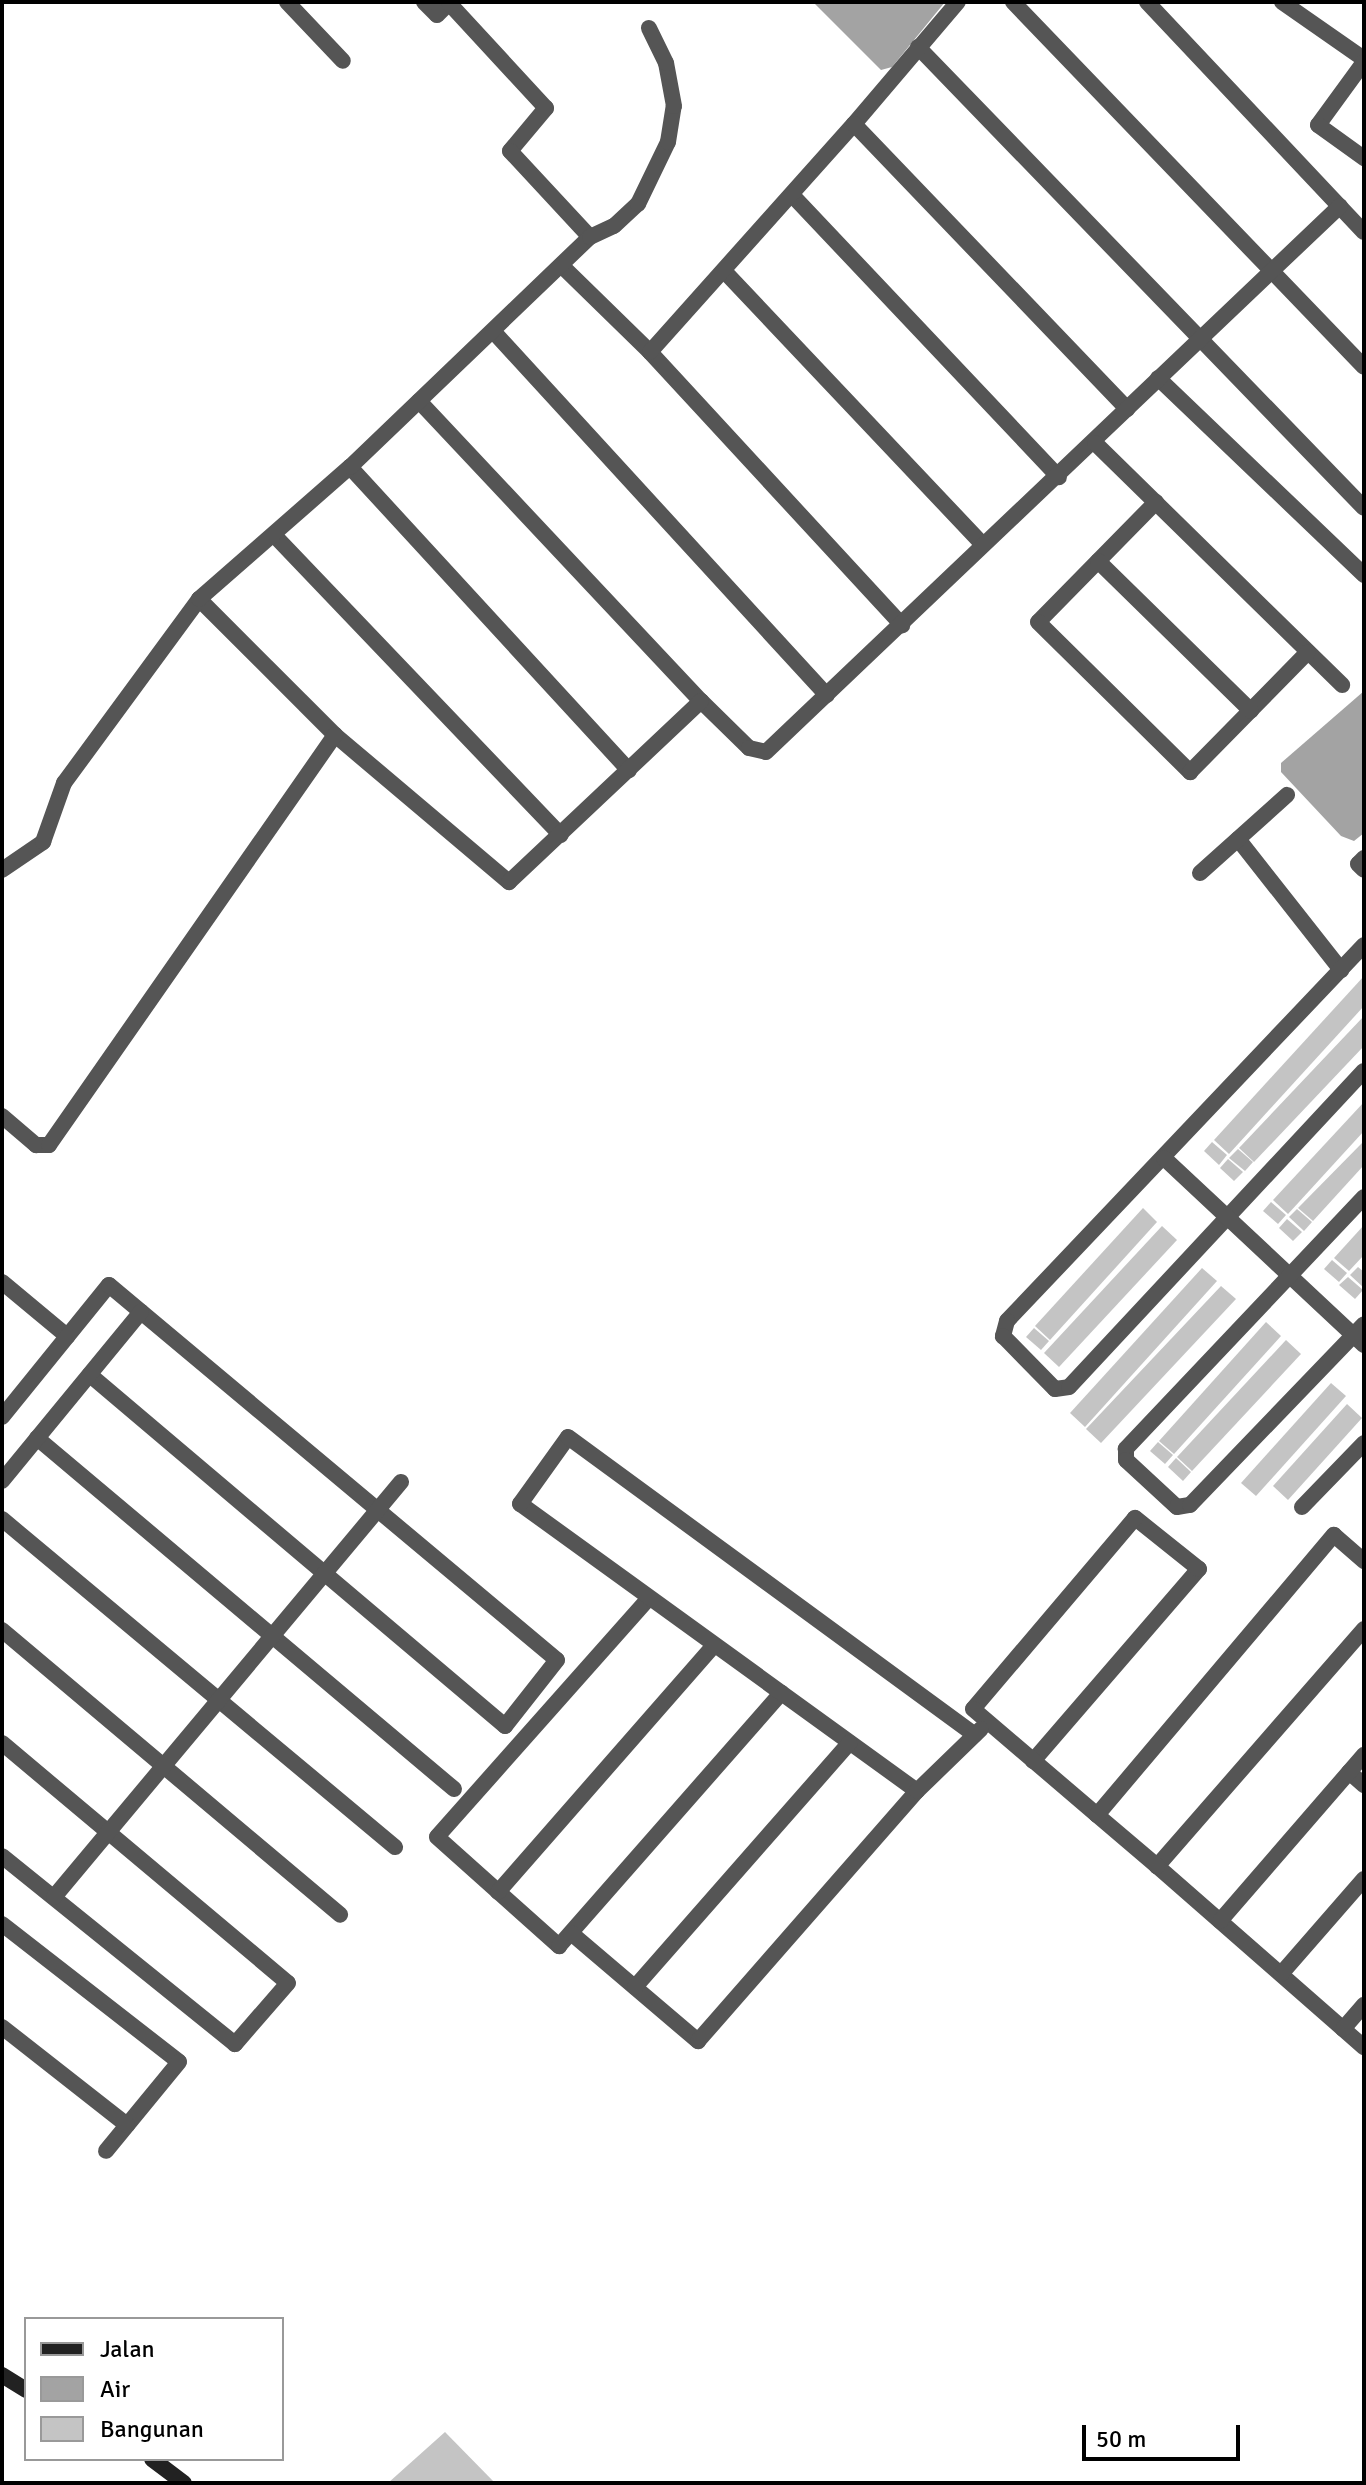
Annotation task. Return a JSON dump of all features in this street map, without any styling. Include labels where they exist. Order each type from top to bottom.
[{"type":"main road","points":[[2,2375],[24,2389]]},
{"type":"main road","points":[[155,2461],[184,2483]]},
{"type":"street","points":[[287,2],[343,61]]},
{"type":"street","points":[[424,2],[437,15],[449,2],[546,108],[510,151],[590,237]]},
{"type":"street","points":[[650,352],[726,273],[958,2]]},
{"type":"street","points":[[1013,2],[1364,367]]},
{"type":"street","points":[[1147,2],[1364,232]]},
{"type":"street","points":[[1282,2],[1364,60],[1318,125],[1364,158]]},
{"type":"street","points":[[2,870],[43,842],[64,783],[199,599],[350,467],[563,267],[590,237],[614,226],[638,204],[668,142],[674,106],[669,77],[649,28]]},
{"type":"street","points":[[918,47],[1364,508]]},
{"type":"street","points":[[854,124],[1127,409]]},
{"type":"street","points":[[793,196],[1059,477]]},
{"type":"street","points":[[419,401],[701,701],[760,753],[771,749],[983,545],[1095,443],[1158,378],[1203,341],[1272,269],[1340,206]]},
{"type":"street","points":[[563,267],[650,352],[902,625]]},
{"type":"street","points":[[726,273],[983,545]]},
{"type":"street","points":[[493,331],[827,695]]},
{"type":"street","points":[[1158,378],[1364,575]]},
{"type":"street","points":[[1095,443],[1342,685]]},
{"type":"street","points":[[350,467],[629,770]]},
{"type":"street","points":[[1156,502],[1038,622],[1190,772],[1308,652]]},
{"type":"street","points":[[274,535],[561,835]]},
{"type":"street","points":[[1098,561],[1251,711]]},
{"type":"street","points":[[199,599],[335,735],[509,882],[701,701]]},
{"type":"street","points":[[2,1116],[36,1145],[49,1145],[335,735]]},
{"type":"street","points":[[1200,873],[1287,795]]},
{"type":"street","points":[[1238,839],[1341,970]]},
{"type":"street","points":[[1364,858],[1358,864],[1364,870]]},
{"type":"street","points":[[1364,945],[1007,1321],[1003,1336],[1055,1389],[1069,1387],[1364,1071]]},
{"type":"street","points":[[1164,1158],[1290,1275],[1361,1335],[1190,1505],[1177,1507],[1126,1460],[1126,1449],[1290,1275],[1364,1197]]},
{"type":"street","points":[[2,1282],[67,1336]]},
{"type":"street","points":[[2,1417],[109,1285],[557,1660],[505,1726],[90,1375]]},
{"type":"street","points":[[2,1481],[141,1312]]},
{"type":"street","points":[[917,1791],[520,1504],[568,1437],[975,1735]]},
{"type":"street","points":[[37,1438],[454,1789]]},
{"type":"street","points":[[1302,1507],[1361,1452]]},
{"type":"street","points":[[54,1897],[401,1482]]},
{"type":"street","points":[[1033,1761],[1199,1569],[1135,1518],[973,1709],[987,1722],[1033,1761],[1097,1815],[1157,1866],[1364,2047]]},
{"type":"street","points":[[2,1519],[395,1847]]},
{"type":"street","points":[[1097,1815],[1334,1535],[1364,1561]]},
{"type":"street","points":[[649,1598],[437,1837],[559,1946],[781,1693]]},
{"type":"street","points":[[1157,1866],[1364,1629]]},
{"type":"street","points":[[2,1630],[340,1915]]},
{"type":"street","points":[[498,1892],[714,1645]]},
{"type":"street","points":[[571,1933],[698,2041],[917,1791],[987,1722]]},
{"type":"street","points":[[2,1743],[288,1983],[235,2044],[2,1856]]},
{"type":"street","points":[[635,1987],[849,1743]]},
{"type":"street","points":[[1220,1921],[1364,1755]]},
{"type":"street","points":[[1349,1772],[1364,1785]]},
{"type":"street","points":[[1281,1974],[1364,1879]]},
{"type":"street","points":[[2,1924],[179,2062],[106,2151]]},
{"type":"street","points":[[1343,2029],[1364,2005]]},
{"type":"street","points":[[2,2027],[127,2125]]},
{"type":"water","points":[[813,2],[945,2],[892,67],[881,70]]},
{"type":"water","points":[[1364,691],[1364,833],[1354,841],[1341,836],[1281,772],[1281,763]]},
{"type":"building","points":[[1364,976],[1364,1006],[1229,1154],[1214,1140]]},
{"type":"building","points":[[1364,1016],[1364,1046],[1254,1162],[1239,1148]]},
{"type":"building","points":[[1364,1102],[1364,1131],[1288,1214],[1273,1200]]},
{"type":"building","points":[[1364,1141],[1364,1165],[1313,1221],[1298,1208]]},
{"type":"building","points":[[1212,1142],[1227,1155],[1219,1165],[1204,1151]]},
{"type":"building","points":[[1238,1149],[1253,1162],[1245,1171],[1229,1158]]},
{"type":"building","points":[[1228,1159],[1243,1172],[1234,1181],[1220,1168]]},
{"type":"building","points":[[1271,1202],[1286,1215],[1278,1224],[1263,1211]]},
{"type":"building","points":[[1143,1208],[1157,1222],[1050,1340],[1035,1326]]},
{"type":"building","points":[[1297,1209],[1312,1222],[1304,1231],[1289,1217]]},
{"type":"building","points":[[1287,1219],[1302,1232],[1293,1241],[1279,1228]]},
{"type":"building","points":[[1364,1225],[1364,1255],[1349,1271],[1334,1258]]},
{"type":"building","points":[[1162,1226],[1177,1240],[1059,1367],[1044,1353]]},
{"type":"building","points":[[1332,1260],[1347,1273],[1339,1282],[1324,1269]]},
{"type":"building","points":[[1358,1267],[1364,1272],[1364,1288],[1350,1275]]},
{"type":"building","points":[[1202,1268],[1217,1281],[1085,1427],[1070,1413]]},
{"type":"building","points":[[1348,1277],[1363,1290],[1355,1299],[1339,1285]]},
{"type":"building","points":[[1221,1286],[1236,1299],[1101,1443],[1086,1429]]},
{"type":"building","points":[[1266,1322],[1281,1336],[1174,1454],[1159,1441]]},
{"type":"building","points":[[1034,1328],[1049,1341],[1041,1350],[1026,1337]]},
{"type":"building","points":[[1286,1340],[1301,1354],[1192,1471],[1177,1457]]},
{"type":"building","points":[[1331,1383],[1346,1396],[1256,1496],[1241,1483]]},
{"type":"building","points":[[1347,1404],[1362,1418],[1288,1500],[1273,1486]]},
{"type":"building","points":[[1158,1442],[1173,1455],[1165,1464],[1150,1451]]},
{"type":"building","points":[[1176,1458],[1191,1472],[1183,1481],[1168,1467]]},
{"type":"building","points":[[445,2432],[495,2483],[388,2483]]}]
